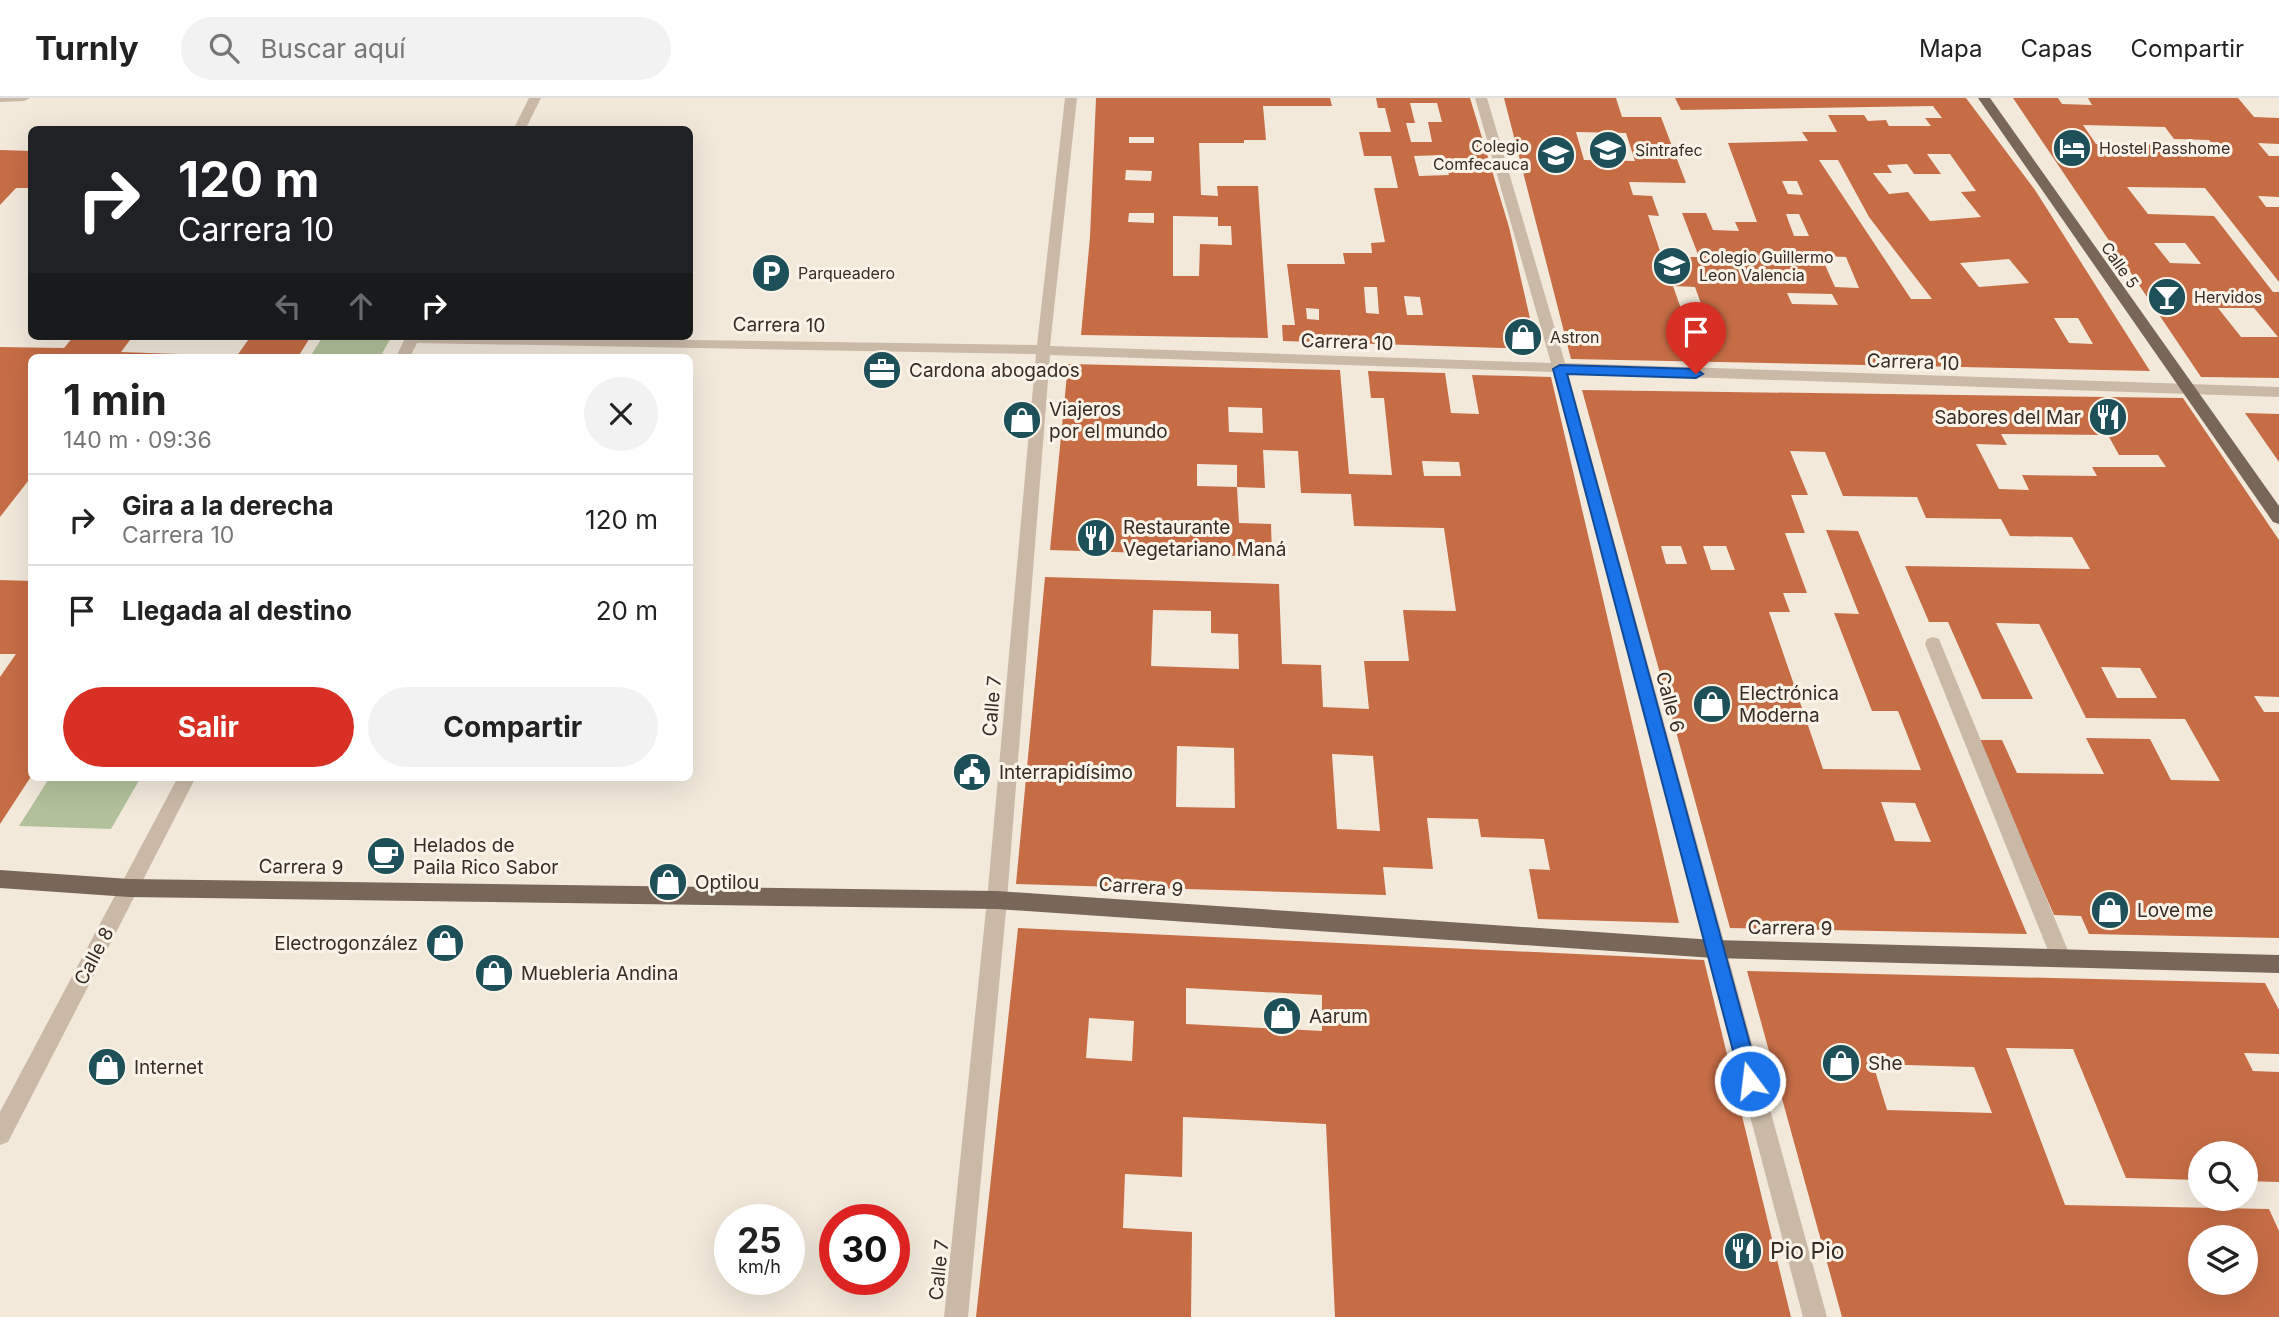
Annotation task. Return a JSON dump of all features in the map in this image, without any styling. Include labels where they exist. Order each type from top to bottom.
[{"type":"main road","name":"Calle 5","points":[[1984,98],[2279,518]]},
{"type":"main road","name":"Carrera 9","points":[[0,879],[130,888],[997,900],[1714,949],[2279,964]]},
{"type":"street","points":[[0,114],[15,98]]},
{"type":"street","points":[[0,99],[24,98]]},
{"type":"street","points":[[521,126],[535,98]]},
{"type":"street","name":"Calle 7","points":[[956,1317],[997,900],[1043,350],[1071,98]]},
{"type":"street","name":"Calle 6","points":[[1481,98],[1560,369],[1815,1317]]},
{"type":"street","name":"Carrera 10","points":[[558,340],[1043,350],[2279,393]]},
{"type":"street","points":[[1933,644],[2061,958]]},
{"type":"street","name":"Calle 8","points":[[0,1133],[185,781]]},
{"type":"green space","points":[[321,340],[390,340],[382,354],[312,354]]},
{"type":"green space","points":[[47,781],[139,781],[111,829],[19,826]]},
{"type":"building","points":[[1096,98],[1330,98],[1332,106],[1263,106],[1266,140],[1199,143],[1201,195],[1218,196],[1217,186],[1258,186],[1268,338],[1081,335],[1090,237]],"holes":[[[1129,137],[1154,137],[1154,143],[1129,143]],[[1126,170],[1152,171],[1151,181],[1125,180]],[[1129,213],[1154,213],[1154,223],[1128,222]],[[1173,216],[1218,217],[1218,226],[1231,226],[1232,245],[1200,244],[1199,276],[1173,276]]]},
{"type":"building","points":[[1376,98],[1470,98],[1509,227],[1537,349],[1283,341],[1282,325],[1295,325],[1287,264],[1345,264],[1343,253],[1372,253],[1371,243],[1385,242],[1374,188],[1398,188],[1391,156],[1364,156],[1359,132],[1391,132],[1385,108],[1378,108]],"holes":[[[1410,103],[1437,103],[1442,122],[1428,122],[1432,142],[1411,142],[1406,123],[1415,123]],[[1443,155],[1449,175],[1419,176],[1414,156]],[[1364,287],[1377,287],[1379,314],[1366,313]],[[1404,296],[1420,297],[1423,315],[1407,315]],[[1306,308],[1319,309],[1319,320],[1307,319]]]},
{"type":"building","points":[[1504,98],[1616,98],[1622,117],[1661,117],[1686,183],[1629,182],[1633,195],[1652,196],[1659,216],[1648,215],[1662,257],[1699,257],[1682,213],[1706,213],[1713,230],[1739,231],[1735,222],[1757,222],[1728,143],[1808,141],[1802,132],[1837,132],[1828,115],[1864,115],[1868,121],[1886,120],[1889,126],[1931,126],[1925,118],[1942,118],[1933,106],[1681,110],[1675,98],[1966,98],[2035,190],[2150,371],[1571,359]],"holes":[[[1576,132],[1626,133],[1635,161],[1584,160]],[[1927,154],[1950,154],[1976,191],[1961,192],[1981,217],[1930,221],[1908,192],[1889,194],[1873,173],[1892,173],[1887,165],[1907,164],[1914,174],[1941,174]],[[1819,160],[1838,160],[1869,217],[1932,299],[1911,299]],[[1782,181],[1797,181],[1803,195],[1788,194]],[[1786,214],[1799,214],[1809,236],[1794,236]],[[1821,256],[1846,257],[1859,288],[1835,287]],[[2009,259],[2029,283],[1979,287],[1960,263]],[[1673,286],[1695,287],[1708,323],[1686,323]],[[1787,293],[1832,294],[1838,305],[1792,304]],[[2054,318],[2078,318],[2093,344],[2069,343]]]},
{"type":"building","points":[[2013,98],[2058,98],[2062,104],[2092,105],[2088,98],[2238,98],[2254,117],[2279,118],[2279,144],[2258,143],[2269,156],[2279,156],[2279,197],[2258,196],[2266,207],[2279,207],[2279,282],[2205,188],[2127,187],[2148,214],[2214,216],[2273,292],[2279,292],[2279,378],[2201,377]],"holes":[[[2083,125],[2165,127],[2174,139],[2209,140],[2221,155],[2179,155],[2171,145],[2096,144]],[[2154,243],[2185,243],[2201,264],[2170,263]],[[2218,308],[2254,308],[2278,337],[2241,337]]]},
{"type":"building","points":[[0,150],[28,151],[28,188],[16,188],[0,205]]},
{"type":"building","points":[[71,340],[130,340],[121,352],[177,354],[28,354],[28,481],[0,517],[0,347],[64,348]]},
{"type":"building","points":[[248,340],[309,340],[300,354],[238,354]]},
{"type":"building","points":[[1068,364],[1340,370],[1349,474],[1392,475],[1384,398],[1371,398],[1368,371],[1445,373],[1451,413],[1479,414],[1472,375],[1551,377],[1679,923],[1538,919],[1529,869],[1550,870],[1544,839],[1481,837],[1478,819],[1427,818],[1433,869],[1383,867],[1386,895],[1016,884],[1045,577],[1279,584],[1282,664],[1321,665],[1323,707],[1369,709],[1364,661],[1409,661],[1403,610],[1456,611],[1444,528],[1354,526],[1351,494],[1301,493],[1298,451],[1263,450],[1265,488],[1237,487],[1239,523],[1271,524],[1272,557],[1050,550]],"holes":[[[1228,407],[1262,408],[1263,433],[1229,432]],[[1422,461],[1459,462],[1461,476],[1424,476]],[[1197,464],[1237,465],[1237,487],[1197,486]],[[1153,610],[1211,611],[1211,633],[1238,634],[1239,669],[1151,666]],[[1177,746],[1234,748],[1235,808],[1176,807]],[[1332,754],[1373,756],[1380,831],[1337,829]]]},
{"type":"building","points":[[1582,390],[2183,398],[2279,540],[2279,697],[2254,696],[2264,712],[2279,712],[2279,938],[2089,934],[2081,916],[2054,915],[1978,740],[2002,740],[2017,773],[2104,774],[2086,738],[2150,739],[2171,780],[2220,781],[2185,719],[2086,718],[2039,624],[1996,623],[2033,699],[1982,699],[1948,622],[1929,622],[1905,566],[2090,569],[2072,537],[2010,536],[2001,519],[1926,518],[1917,497],[1843,496],[1825,452],[1790,451],[1808,495],[1791,495],[1805,533],[1785,533],[1807,593],[1783,593],[1790,612],[1769,612],[1823,769],[1921,770],[1898,711],[1872,711],[1834,613],[1859,614],[1826,530],[1858,531],[2027,934],[1730,928]],"holes":[[[2001,434],[2108,435],[2119,455],[2158,455],[2166,467],[2092,467],[2097,476],[2022,475],[2029,490],[1999,489],[1976,444],[2007,445]],[[1661,546],[1681,546],[1687,564],[1666,564]],[[1703,546],[1726,546],[1735,570],[1711,570]],[[2101,667],[2140,668],[2157,698],[2117,698]],[[1881,802],[1915,803],[1931,842],[1895,841]]]},
{"type":"building","points":[[2245,413],[2279,414],[2279,462]]},
{"type":"building","points":[[0,580],[28,581],[28,781],[0,824],[0,677],[16,654],[0,654]]},
{"type":"building","points":[[1018,928],[1704,960],[1791,1317],[1335,1317],[1326,1124],[1183,1117],[1182,1177],[1125,1174],[1123,1228],[1192,1232],[1191,1317],[976,1317]],"holes":[[[1186,988],[1322,995],[1322,1031],[1186,1024]],[[1089,1018],[1134,1021],[1132,1061],[1086,1058]]]},
{"type":"building","points":[[1747,971],[2265,983],[2279,1010],[2279,1054],[2244,1053],[2253,1071],[2279,1072],[2279,1182],[2258,1181],[2258,1141],[2188,1141],[2188,1180],[2126,1178],[2073,1049],[2006,1048],[2065,1205],[2188,1207],[2188,1211],[2269,1209],[2279,1231],[2279,1317],[1842,1317]],"holes":[[[1873,1064],[1974,1067],[1992,1113],[1887,1110]]]},
{"type":"place","name":"Hostel Passhome","points":[[2072,148]]},
{"type":"place","name":"Sintrafec","points":[[1608,150]]},
{"type":"place","name":"Colegio Comfecauca","points":[[1556,155]]},
{"type":"place","name":"Colegio Guillermo Leon Valencia","points":[[1672,266]]},
{"type":"place","name":"Parqueadero","points":[[771,273]]},
{"type":"place","name":"Hervidos","points":[[2167,297]]},
{"type":"place","name":"Astron","points":[[1523,337]]},
{"type":"place","name":"Cardona abogados","points":[[882,370]]},
{"type":"place","name":"Sabores del Mar","points":[[2108,417]]},
{"type":"place","name":"Viajeros por el mundo","points":[[1022,420]]},
{"type":"place","name":"Restaurante Vegetariano Maná","points":[[1096,538]]},
{"type":"place","name":"Electrónica Moderna","points":[[1712,704]]},
{"type":"place","name":"Interrapidísimo","points":[[972,772]]},
{"type":"place","name":"Helados de Paila Rico Sabor","points":[[386,856]]},
{"type":"place","name":"Optilou","points":[[668,882]]},
{"type":"place","name":"Love me","points":[[2110,910]]},
{"type":"place","name":"Electrogonzález","points":[[445,943]]},
{"type":"place","name":"Muebleria Andina","points":[[494,973]]},
{"type":"place","name":"Aarum","points":[[1282,1016]]},
{"type":"place","name":"She","points":[[1841,1063]]},
{"type":"place","name":"Internet","points":[[107,1067]]},
{"type":"place","name":"Pio Pio","points":[[1743,1251]]},
{"type":"route","points":[[1696,374],[1560,369],[1750,1081]]}]
